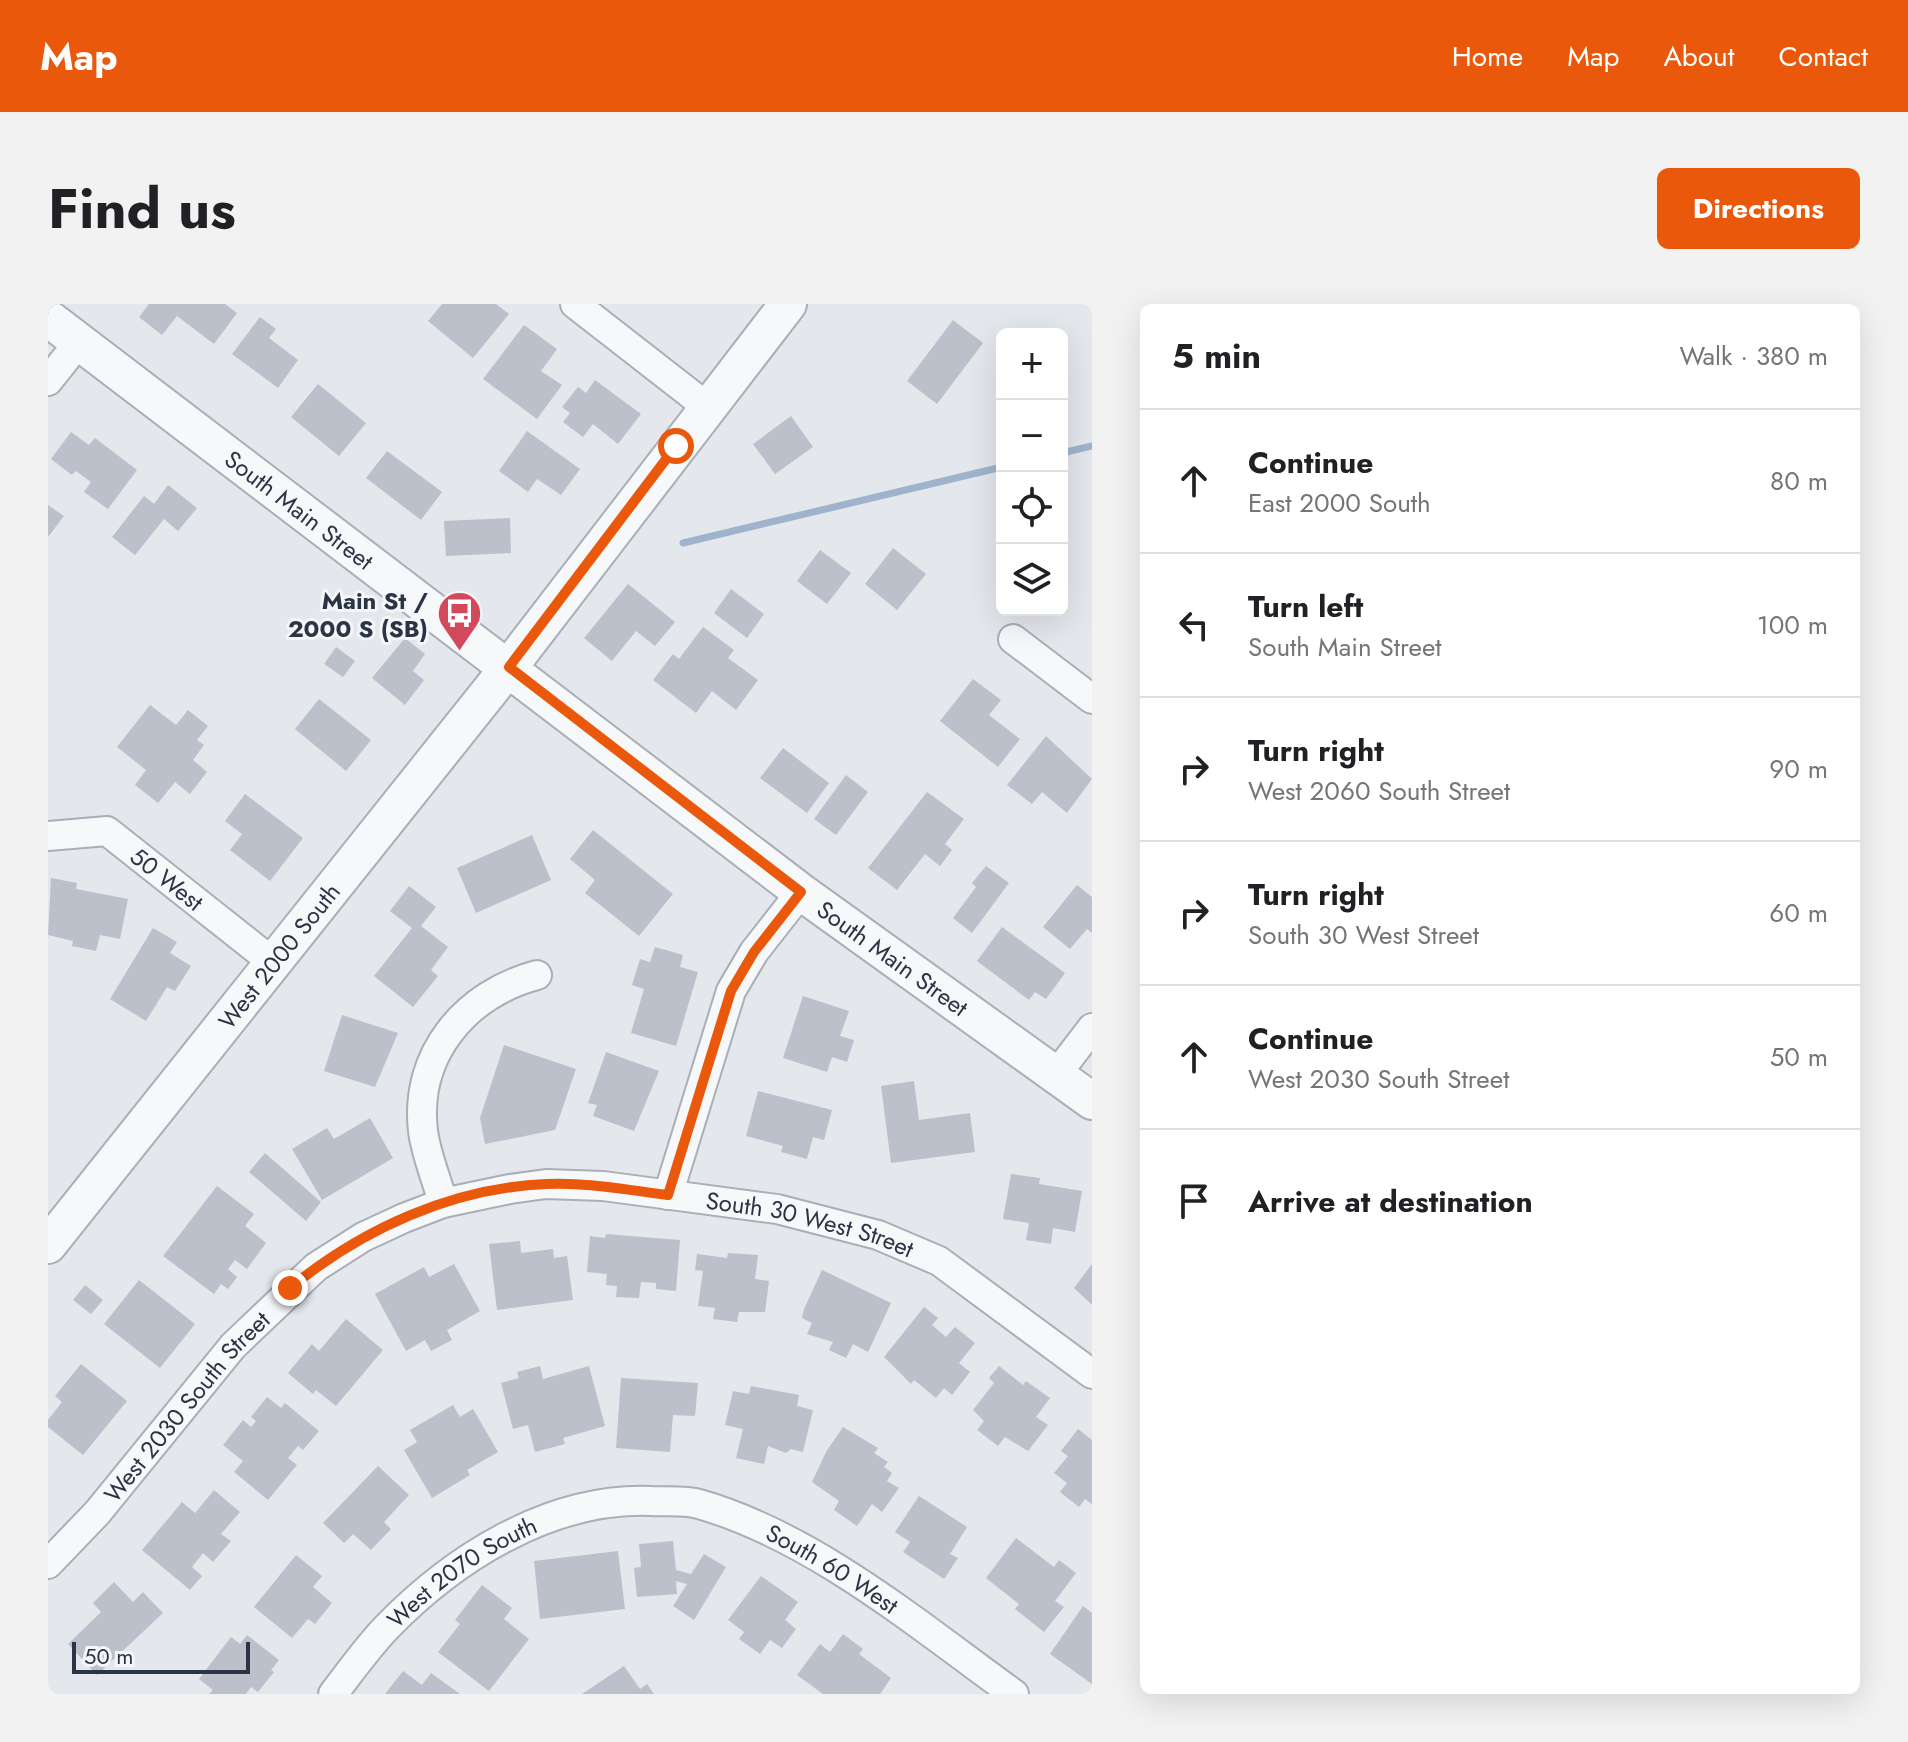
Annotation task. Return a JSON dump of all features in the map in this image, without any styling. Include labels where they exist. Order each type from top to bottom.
[{"type":"street","points":[[575,304],[706,406]]},
{"type":"street","name":"West 2000 South","points":[[48,1245],[509,667],[706,406],[788,304]]},
{"type":"street","name":"South Main Street","points":[[48,318],[801,892],[1092,1101]]},
{"type":"street","points":[[48,381],[79,342]]},
{"type":"street","points":[[1013,639],[1092,699]]},
{"type":"street","name":"50 West","points":[[48,836],[107,831],[275,964]]},
{"type":"street","points":[[668,1195],[731,991],[754,952],[801,892]]},
{"type":"street","points":[[443,1203],[423,1132],[423,1099],[429,1069],[443,1039],[463,1013],[488,993],[537,975]]},
{"type":"street","points":[[1056,1075],[1092,1028]]},
{"type":"street","name":"South 30 West Street","points":[[443,1203],[546,1184],[777,1209],[878,1235],[939,1261],[1092,1374]]},
{"type":"street","name":"West 2030 South Street","points":[[48,1564],[97,1513],[233,1346],[290,1288],[363,1237],[443,1203]]},
{"type":"street","name":"West 2070 South","points":[[333,1694],[395,1620],[434,1584],[496,1543],[559,1512],[626,1500]]},
{"type":"street","name":"South 60 West","points":[[626,1500],[696,1503],[764,1528],[885,1600],[1014,1694]]},
{"type":"building","points":[[149,304],[225,304],[237,313],[214,344],[177,316],[162,335],[139,317]]},
{"type":"building","points":[[442,304],[496,304],[509,314],[473,358],[428,321]]},
{"type":"building","points":[[260,317],[276,329],[269,338],[298,360],[278,388],[232,354]]},
{"type":"building","points":[[953,320],[983,343],[937,404],[907,381]]},
{"type":"building","points":[[524,325],[557,349],[541,371],[562,385],[537,419],[483,379]]},
{"type":"building","points":[[595,380],[641,414],[618,444],[593,424],[583,437],[563,422],[570,413],[562,407],[578,387],[586,393]]},
{"type":"building","points":[[318,384],[366,423],[339,456],[291,417]]},
{"type":"building","points":[[791,416],[813,447],[775,474],[753,444]]},
{"type":"building","points":[[527,431],[580,469],[561,495],[537,479],[528,492],[499,471]]},
{"type":"building","points":[[71,432],[89,445],[95,438],[137,470],[108,509],[84,492],[91,482],[76,471],[72,475],[51,459]]},
{"type":"building","points":[[387,451],[442,492],[421,520],[366,478]]},
{"type":"building","points":[[168,485],[197,508],[178,531],[164,519],[135,555],[112,537],[144,496],[154,504]]},
{"type":"building","points":[[48,505],[64,516],[48,537]]},
{"type":"building","points":[[510,518],[511,553],[446,556],[444,521]]},
{"type":"building","points":[[893,548],[926,574],[897,610],[865,584]]},
{"type":"building","points":[[820,550],[851,573],[827,604],[797,581]]},
{"type":"building","points":[[628,584],[675,622],[655,646],[636,631],[612,661],[584,638]]},
{"type":"building","points":[[731,589],[764,614],[747,638],[714,613]]},
{"type":"building","points":[[703,627],[734,650],[728,658],[758,680],[736,710],[712,691],[696,713],[653,680],[673,654],[679,659]]},
{"type":"building","points":[[405,638],[425,654],[413,671],[424,680],[405,705],[372,678]]},
{"type":"building","points":[[336,647],[355,661],[343,677],[324,664]]},
{"type":"building","points":[[973,679],[1001,700],[989,715],[1020,739],[998,767],[940,721]]},
{"type":"building","points":[[319,699],[371,740],[346,771],[295,729]]},
{"type":"building","points":[[150,705],[176,725],[188,710],[208,726],[197,740],[204,745],[193,760],[207,772],[190,794],[175,782],[158,803],[135,785],[146,770],[117,747]]},
{"type":"building","points":[[1046,736],[1092,779],[1067,813],[1042,792],[1032,804],[1007,785]]},
{"type":"building","points":[[783,748],[829,783],[807,813],[760,778]]},
{"type":"building","points":[[846,775],[868,792],[836,835],[814,819]]},
{"type":"building","points":[[927,792],[964,819],[945,844],[952,850],[940,866],[925,854],[897,890],[868,868]]},
{"type":"building","points":[[245,794],[303,838],[270,881],[230,850],[242,834],[225,821]]},
{"type":"building","points":[[593,830],[673,894],[639,936],[585,893],[595,880],[570,859]]},
{"type":"building","points":[[532,835],[551,880],[476,913],[457,868]]},
{"type":"building","points":[[986,866],[1009,883],[972,933],[953,918],[976,887],[972,883]]},
{"type":"building","points":[[51,878],[77,883],[76,889],[128,899],[120,939],[100,935],[96,951],[72,946],[73,941],[48,935]]},
{"type":"building","points":[[1077,885],[1092,897],[1092,933],[1087,929],[1070,949],[1043,927]]},
{"type":"building","points":[[409,886],[436,907],[421,926],[448,947],[431,970],[438,976],[413,1007],[374,976],[412,928],[390,911]]},
{"type":"building","points":[[1002,927],[1065,973],[1046,999],[1035,992],[1029,1000],[977,961]]},
{"type":"building","points":[[153,928],[177,942],[170,953],[191,966],[175,991],[167,987],[146,1021],[110,999]]},
{"type":"building","points":[[655,947],[683,955],[680,967],[698,972],[676,1046],[631,1033],[644,989],[632,985],[640,959],[650,962]]},
{"type":"building","points":[[803,996],[849,1011],[840,1036],[854,1040],[847,1062],[832,1057],[827,1072],[783,1058]]},
{"type":"building","points":[[342,1015],[398,1033],[375,1087],[324,1071]]},
{"type":"building","points":[[504,1045],[576,1069],[555,1130],[485,1144],[480,1118]]},
{"type":"building","points":[[606,1052],[659,1071],[634,1131],[593,1116],[597,1105],[588,1103]]},
{"type":"building","points":[[914,1081],[919,1120],[970,1113],[975,1152],[891,1163],[881,1086]]},
{"type":"building","points":[[758,1091],[832,1110],[824,1140],[813,1137],[807,1159],[781,1152],[783,1146],[746,1136]]},
{"type":"building","points":[[370,1118],[393,1158],[322,1200],[292,1149],[327,1128],[334,1139]]},
{"type":"building","points":[[265,1153],[321,1202],[306,1221],[249,1172]]},
{"type":"building","points":[[1011,1174],[1040,1178],[1039,1184],[1082,1191],[1075,1232],[1053,1228],[1051,1244],[1026,1240],[1029,1223],[1003,1219]]},
{"type":"building","points":[[217,1186],[254,1214],[245,1226],[266,1243],[247,1269],[235,1260],[228,1269],[237,1277],[228,1289],[221,1284],[214,1294],[163,1256]]},
{"type":"building","points":[[606,1234],[680,1240],[676,1291],[656,1289],[656,1283],[641,1282],[639,1298],[616,1297],[617,1286],[606,1285],[607,1274],[587,1272],[590,1236],[605,1238]]},
{"type":"building","points":[[520,1241],[521,1253],[553,1249],[554,1258],[567,1256],[573,1300],[497,1310],[489,1244]]},
{"type":"building","points":[[728,1253],[758,1255],[755,1279],[769,1281],[765,1312],[739,1312],[737,1322],[713,1319],[715,1308],[698,1306],[703,1271],[695,1270],[697,1254],[727,1258]]},
{"type":"building","points":[[454,1264],[480,1311],[447,1330],[452,1340],[431,1351],[425,1340],[406,1351],[375,1294],[424,1267],[429,1277]]},
{"type":"building","points":[[1092,1264],[1092,1305],[1074,1288]]},
{"type":"building","points":[[822,1270],[891,1303],[868,1352],[853,1344],[846,1358],[829,1350],[833,1342],[807,1334],[812,1323],[802,1318],[804,1309]]},
{"type":"building","points":[[139,1280],[195,1324],[160,1368],[104,1324]]},
{"type":"building","points":[[85,1285],[103,1300],[91,1314],[73,1300]]},
{"type":"building","points":[[924,1307],[938,1318],[932,1325],[946,1337],[955,1327],[975,1343],[959,1363],[970,1372],[952,1395],[944,1388],[936,1398],[914,1380],[911,1384],[884,1357]]},
{"type":"building","points":[[346,1319],[383,1350],[336,1406],[316,1390],[313,1394],[288,1373],[312,1344],[319,1351]]},
{"type":"building","points":[[81,1364],[127,1401],[83,1455],[48,1427],[48,1420],[62,1402],[55,1396]]},
{"type":"building","points":[[540,1366],[543,1379],[589,1366],[605,1426],[563,1438],[565,1444],[535,1452],[528,1425],[513,1429],[501,1383],[519,1378],[517,1372]]},
{"type":"building","points":[[999,1366],[1023,1385],[1026,1381],[1050,1398],[1036,1417],[1048,1425],[1028,1451],[1005,1437],[998,1446],[977,1430],[984,1421],[973,1410],[994,1383],[989,1378]]},
{"type":"building","points":[[621,1378],[698,1383],[695,1416],[673,1415],[670,1452],[616,1448]]},
{"type":"building","points":[[751,1386],[799,1395],[797,1406],[813,1410],[803,1452],[791,1449],[786,1453],[768,1446],[764,1464],[736,1458],[743,1429],[725,1425],[733,1391],[749,1394]]},
{"type":"building","points":[[267,1397],[281,1408],[285,1403],[319,1431],[303,1450],[298,1446],[288,1458],[297,1465],[268,1500],[234,1472],[243,1461],[223,1445],[243,1420],[251,1427],[256,1421],[251,1417]]},
{"type":"building","points":[[453,1405],[460,1417],[473,1409],[498,1452],[467,1470],[470,1475],[432,1498],[404,1450],[417,1442],[410,1430]]},
{"type":"building","points":[[843,1427],[878,1448],[874,1453],[888,1462],[884,1467],[892,1473],[887,1481],[899,1488],[882,1512],[872,1504],[857,1526],[834,1510],[839,1501],[812,1482],[826,1452]]},
{"type":"building","points":[[1078,1429],[1092,1440],[1092,1504],[1085,1499],[1079,1507],[1060,1492],[1067,1483],[1054,1473],[1068,1456],[1061,1451]]},
{"type":"building","points":[[378,1466],[409,1495],[384,1522],[391,1529],[371,1550],[353,1534],[344,1543],[323,1523]]},
{"type":"building","points":[[214,1490],[240,1512],[221,1534],[231,1541],[213,1562],[203,1553],[192,1567],[202,1576],[190,1590],[142,1550],[182,1502],[195,1513]]},
{"type":"building","points":[[919,1496],[967,1527],[950,1554],[958,1558],[944,1579],[903,1552],[910,1542],[895,1532]]},
{"type":"building","points":[[1016,1538],[1054,1567],[1059,1560],[1076,1573],[1055,1601],[1064,1607],[1044,1632],[1015,1609],[1019,1604],[986,1578]]},
{"type":"building","points":[[673,1541],[676,1570],[691,1574],[704,1554],[726,1567],[694,1620],[673,1606],[687,1584],[676,1581],[677,1594],[637,1597],[634,1568],[641,1567],[639,1544]]},
{"type":"building","points":[[618,1551],[625,1609],[540,1619],[534,1561]]},
{"type":"building","points":[[296,1555],[322,1576],[313,1587],[332,1603],[315,1624],[308,1619],[292,1638],[254,1607]]},
{"type":"building","points":[[761,1576],[798,1602],[785,1620],[796,1629],[782,1648],[770,1640],[760,1654],[739,1639],[744,1632],[728,1620]]},
{"type":"building","points":[[114,1582],[133,1602],[143,1592],[163,1613],[97,1675],[68,1644],[101,1612],[93,1603]]},
{"type":"building","points":[[482,1585],[512,1608],[504,1619],[529,1639],[489,1691],[438,1652],[460,1624],[455,1620]]},
{"type":"building","points":[[1083,1606],[1092,1613],[1092,1684],[1050,1654]]},
{"type":"building","points":[[843,1634],[863,1649],[859,1654],[891,1678],[880,1694],[823,1694],[797,1675],[820,1644],[830,1652]]},
{"type":"building","points":[[247,1635],[279,1660],[271,1670],[274,1672],[258,1692],[251,1687],[246,1694],[209,1694],[213,1690],[199,1679],[231,1637],[240,1644]]},
{"type":"building","points":[[624,1666],[640,1689],[647,1684],[654,1694],[582,1694]]},
{"type":"building","points":[[403,1671],[422,1685],[431,1673],[460,1694],[385,1694]]},
{"type":"waterway","points":[[1068,452],[1092,446]]},
{"type":"waterway","points":[[683,543],[996,468]]},
{"type":"place","name":"Main St / 2000 S (SB)","points":[[459,653]]},
{"type":"route","points":[[290,1288],[363,1237],[443,1203],[546,1184],[603,1186],[668,1195],[731,991],[754,952],[801,892],[509,667],[676,446]]}]
